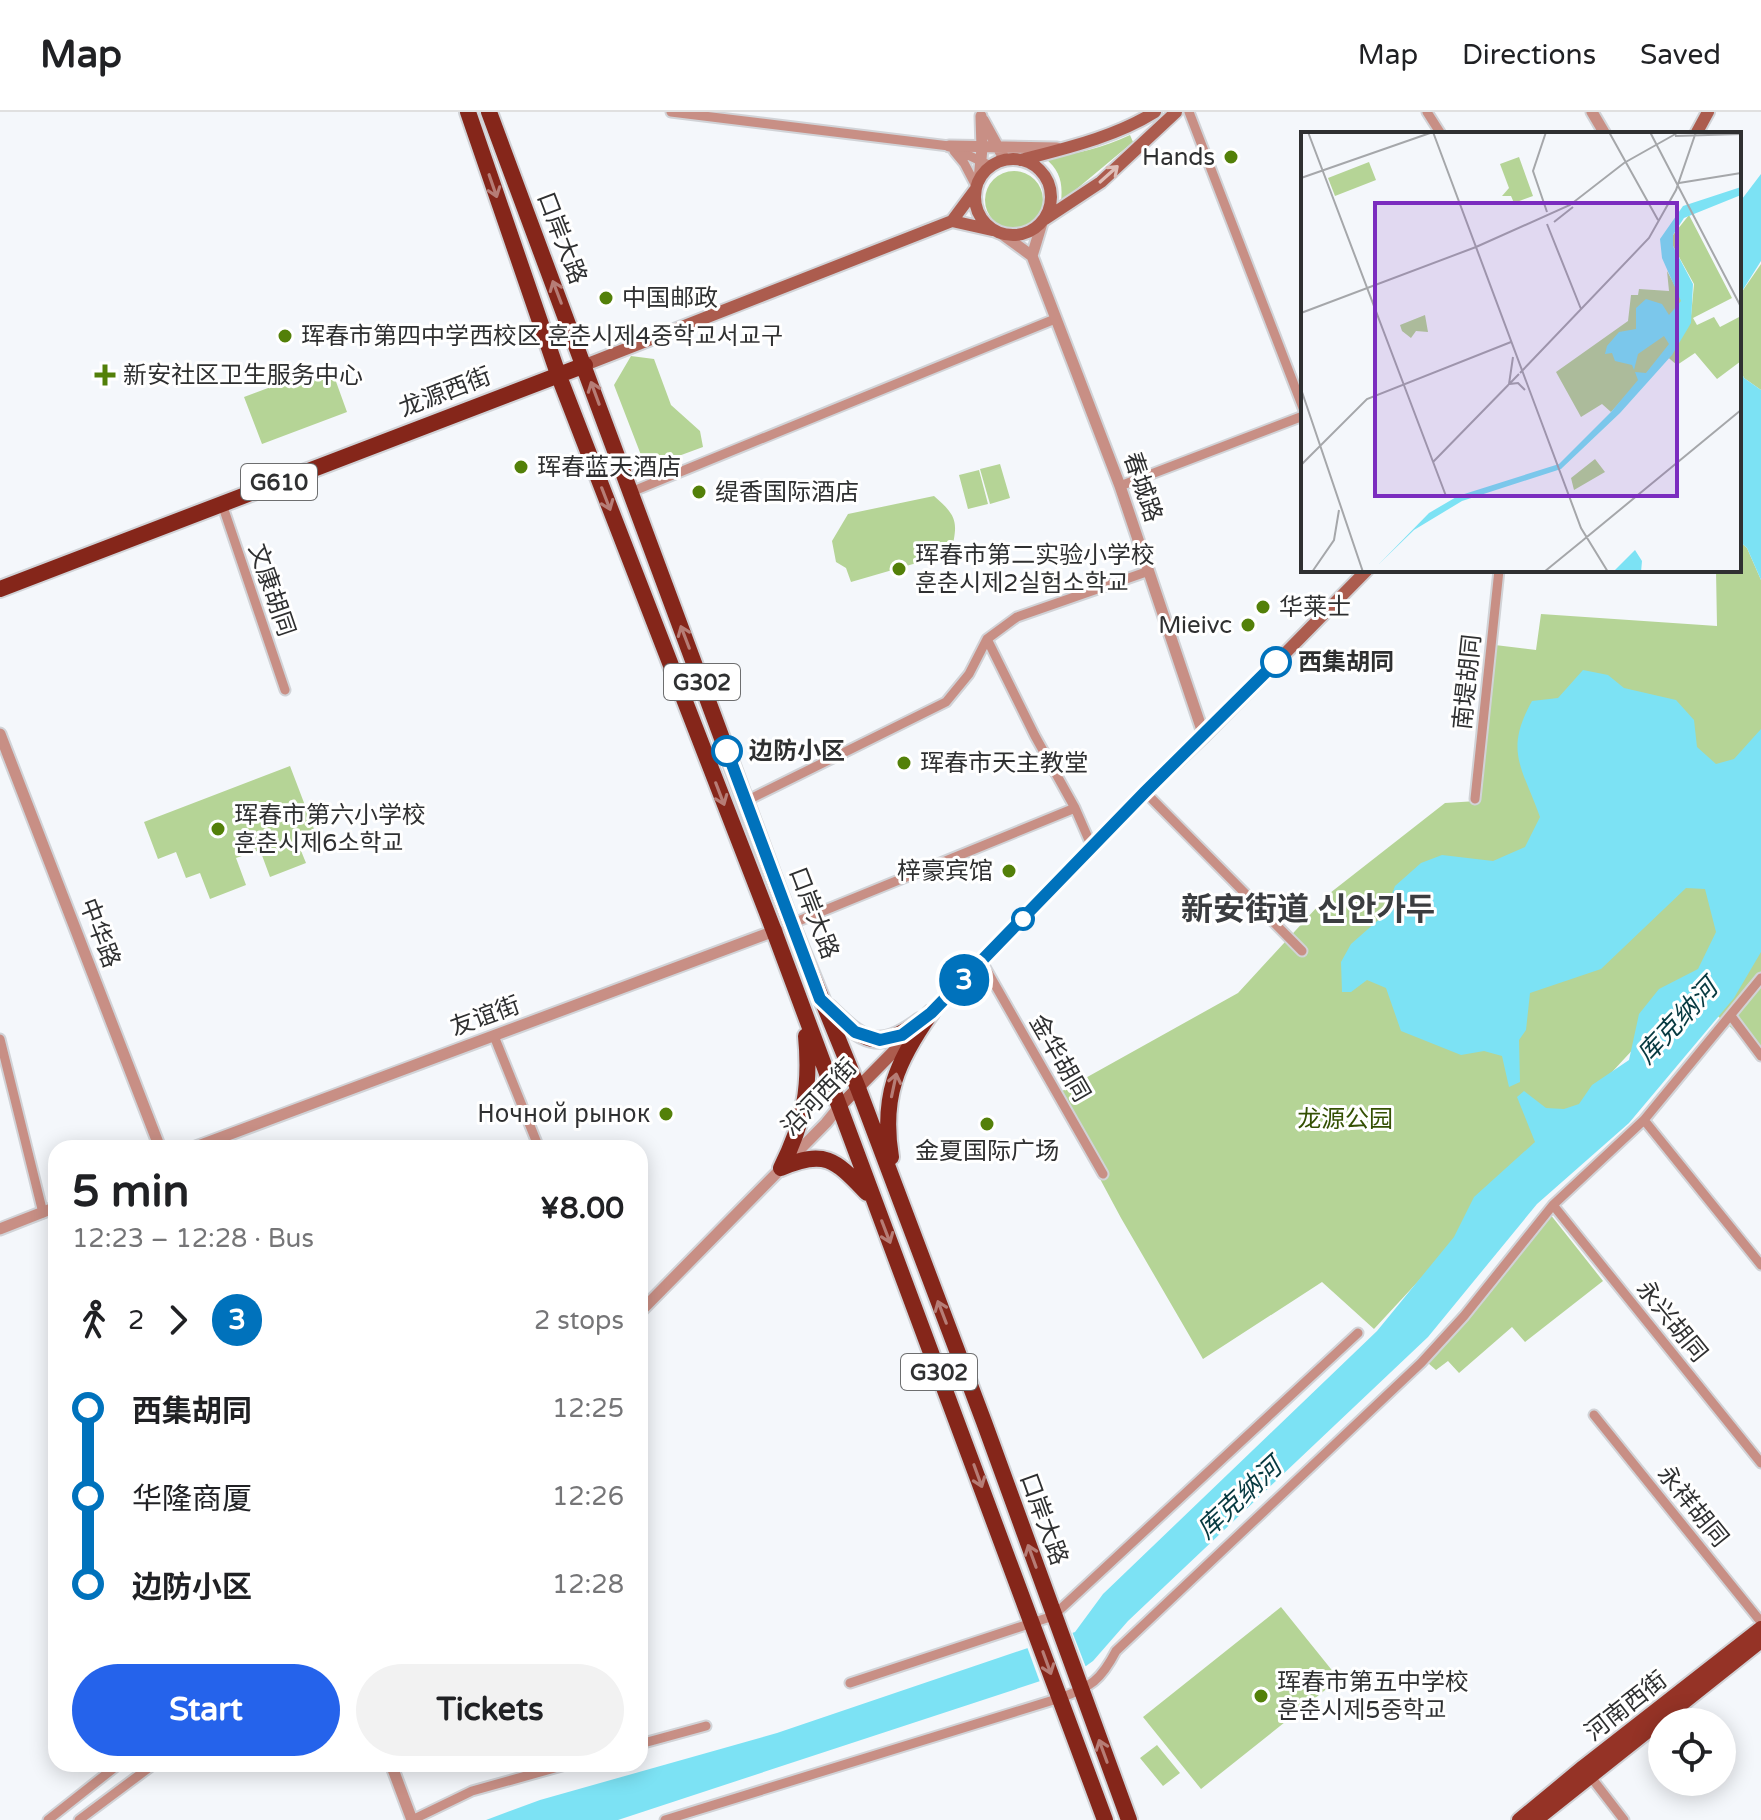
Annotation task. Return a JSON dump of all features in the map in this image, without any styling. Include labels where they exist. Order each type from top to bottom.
[{"type":"highway","name":"口岸大路","points":[[468,112],[558,374],[774,931],[1105,1820]]},
{"type":"highway","name":"口岸大路","points":[[489,112],[791,924],[858,1088],[984,1422],[1129,1820]]},
{"type":"highway","name":"龙源西街","points":[[0,589],[585,365]]},
{"type":"highway","points":[[820,999],[855,1032],[880,1040],[902,1035],[931,1013]]},
{"type":"highway","points":[[781,1168],[801,1121],[808,1082],[803,1010]]},
{"type":"highway","points":[[896,1189],[888,1138],[890,1102],[907,1047],[931,1013]]},
{"type":"highway","points":[[781,1168],[812,1157],[833,1161],[874,1200]]},
{"type":"main road","points":[[1021,160],[1138,123],[1155,112]]},
{"type":"main road","points":[[1044,221],[1051,207],[1049,183],[1033,164],[1002,154],[986,164],[977,185],[952,221],[997,232],[1023,234],[1044,221],[1101,182],[1176,112]]},
{"type":"main road","points":[[1697,132],[1708,112]]},
{"type":"main road","points":[[977,185],[978,212],[997,232]]},
{"type":"main road","name":"龙源西街","points":[[585,365],[952,221]]},
{"type":"main road","name":"沿河西街","points":[[839,1107],[1364,572]]},
{"type":"main road","name":"河南西街","points":[[1536,1820],[1586,1771],[1761,1625]]},
{"type":"main road","name":"河南西街","points":[[1519,1820],[1761,1641]]},
{"type":"street","points":[[671,112],[982,148],[1002,154],[1065,148]]},
{"type":"street","points":[[1189,112],[1301,403]]},
{"type":"street","points":[[1427,112],[1440,132]]},
{"type":"street","points":[[1592,112],[1604,132]]},
{"type":"street","points":[[980,114],[986,164]]},
{"type":"street","points":[[980,114],[1002,154]]},
{"type":"street","points":[[949,146],[986,164]]},
{"type":"street","points":[[949,146],[977,185]]},
{"type":"street","points":[[997,232],[1032,256],[1044,221]]},
{"type":"street","name":"春城路","points":[[1032,256],[1120,486],[1204,736]]},
{"type":"street","points":[[631,492],[1055,319]]},
{"type":"street","points":[[1120,486],[1301,417]]},
{"type":"street","name":"文康胡同","points":[[222,504],[285,690]]},
{"type":"street","points":[[746,801],[946,702],[969,674],[987,639],[1017,617],[1149,571]]},
{"type":"street","name":"南堤胡同","points":[[1475,799],[1499,572]]},
{"type":"street","points":[[987,639],[1092,847]]},
{"type":"street","name":"中华路","points":[[0,734],[157,1140]]},
{"type":"street","points":[[1145,792],[1302,951]]},
{"type":"street","points":[[791,924],[1075,808]]},
{"type":"street","name":"友谊街","points":[[214,1140],[791,924]]},
{"type":"street","name":"金华胡同","points":[[982,962],[1103,1174]]},
{"type":"street","points":[[665,1820],[1099,1680],[1116,1651],[1421,1363],[1464,1316],[1553,1205],[1644,1120],[1761,978]]},
{"type":"street","points":[[1731,1016],[1761,1056]]},
{"type":"street","points":[[494,1036],[536,1140]]},
{"type":"street","points":[[0,1039],[43,1213]]},
{"type":"street","name":"沿河西街","points":[[648,1304],[839,1107]]},
{"type":"street","points":[[1644,1120],[1761,1265]]},
{"type":"street","name":"永兴胡同","points":[[1553,1205],[1761,1463]]},
{"type":"street","points":[[0,1229],[48,1211]]},
{"type":"street","points":[[850,1683],[1056,1623],[1358,1333]]},
{"type":"street","name":"永祥胡同","points":[[1594,1415],[1761,1625]]},
{"type":"street","points":[[648,1742],[706,1726]]},
{"type":"street","points":[[1586,1771],[1624,1820]]},
{"type":"street","points":[[48,1820],[109,1772]]},
{"type":"street","points":[[79,1820],[143,1772]]},
{"type":"street","points":[[394,1772],[412,1820],[472,1791],[540,1772]]},
{"type":"green space","points":[[1130,135],[1133,142],[1061,202],[1059,177],[1045,158],[1089,150]]},
{"type":"green space","points":[[1014,171],[1035,179],[1043,200],[1035,221],[1014,229],[993,221],[985,200],[993,179]]},
{"type":"green space","points":[[1761,264],[1761,390],[1744,378],[1741,371],[1741,293]]},
{"type":"green space","points":[[631,356],[654,359],[671,405],[700,431],[703,447],[646,468],[614,385]]},
{"type":"green space","points":[[330,365],[347,412],[262,444],[244,397]]},
{"type":"green space","points":[[1000,464],[1010,498],[990,504],[980,469]]},
{"type":"green space","points":[[979,470],[988,504],[968,509],[959,475]]},
{"type":"green space","points":[[934,496],[948,509],[954,521],[951,553],[851,582],[846,568],[836,562],[832,541],[848,514]]},
{"type":"green space","name":"龙源公园","points":[[1741,543],[1747,548],[1761,580],[1761,1054],[1688,990],[1374,1329],[1322,1282],[1203,1359],[1121,1218],[1055,1095],[1238,993],[1330,893],[1445,803],[1477,801],[1495,645],[1536,650],[1541,614],[1717,626],[1716,572],[1741,572]]},
{"type":"green space","points":[[290,766],[314,829],[295,836],[306,863],[270,877],[260,850],[236,858],[246,885],[210,899],[200,873],[186,878],[176,852],[158,859],[144,822]]},
{"type":"green space","points":[[1550,1214],[1603,1281],[1525,1342],[1512,1327],[1459,1373],[1448,1361],[1436,1370],[1428,1363]]},
{"type":"green space","points":[[1281,1607],[1339,1679],[1201,1789],[1143,1717]]},
{"type":"green space","points":[[1157,1745],[1180,1773],[1163,1786],[1140,1758]]},
{"type":"water","points":[[1761,174],[1761,261],[1741,293],[1741,200]]},
{"type":"water","points":[[1741,371],[1744,378],[1761,390],[1761,580],[1747,548],[1741,543]]},
{"type":"water","name":"库克纳河","points":[[1583,670],[1608,675],[1624,688],[1676,700],[1694,720],[1697,747],[1716,764],[1734,759],[1761,729],[1761,952],[1734,998],[1629,1123],[1537,1204],[1428,1337],[1128,1621],[1086,1666],[618,1820],[486,1820],[540,1800],[648,1772],[648,1769],[777,1733],[1075,1632],[1103,1594],[1377,1331],[1454,1237],[1474,1197],[1535,1142],[1517,1097],[1524,1091],[1546,1108],[1564,1109],[1579,1104],[1592,1085],[1629,1060],[1639,1014],[1659,989],[1698,969],[1716,932],[1705,889],[1686,888],[1601,969],[1530,993],[1526,1030],[1519,1040],[1520,1082],[1509,1087],[1502,1056],[1484,1051],[1461,1055],[1401,1031],[1386,988],[1367,980],[1351,992],[1342,992],[1341,962],[1351,944],[1384,915],[1395,886],[1421,863],[1442,855],[1493,861],[1525,847],[1540,817],[1522,772],[1517,746],[1519,733],[1532,701],[1558,698]]},
{"type":"pier","points":[[1071,1629],[1087,1670],[1041,1685],[1026,1644]]},
{"type":"bus line","name":"3","points":[[727,751],[820,999],[855,1032],[871,1039],[891,1039],[902,1035],[931,1013],[1276,662]]},
{"type":"place","name":"Hands","points":[[1231,157]]},
{"type":"place","name":"中国邮政","points":[[606,298]]},
{"type":"place","name":"珲春市第四中学西校区 훈춘시제4중학교서교구","points":[[285,336]]},
{"type":"place","name":"新安社区卫生服务中心","points":[[105,375]]},
{"type":"place","name":"珲春蓝天酒店","points":[[521,467]]},
{"type":"place","name":"缇香国际酒店","points":[[699,492]]},
{"type":"place","name":"珲春市第二实验小学校 훈춘시제2실험소학교","points":[[899,569]]},
{"type":"place","name":"华莱士","points":[[1263,607]]},
{"type":"place","name":"Mieivc","points":[[1248,625]]},
{"type":"place","name":"西集胡同","points":[[1276,662]]},
{"type":"place","name":"边防小区","points":[[727,751]]},
{"type":"place","name":"珲春市天主教堂","points":[[904,763]]},
{"type":"place","name":"珲春市第六小学校 훈춘시제6소학교","points":[[218,829]]},
{"type":"place","name":"梓豪宾馆","points":[[1009,871]]},
{"type":"place","name":"Ночной рынок","points":[[666,1114]]},
{"type":"place","name":"金夏国际广场","points":[[987,1124]]},
{"type":"place","name":"珲春市第五中学校 훈춘시제5중학교","points":[[1261,1696]]},
{"type":"district","name":"新安街道 신안가두","points":[[1308,909]]}]
